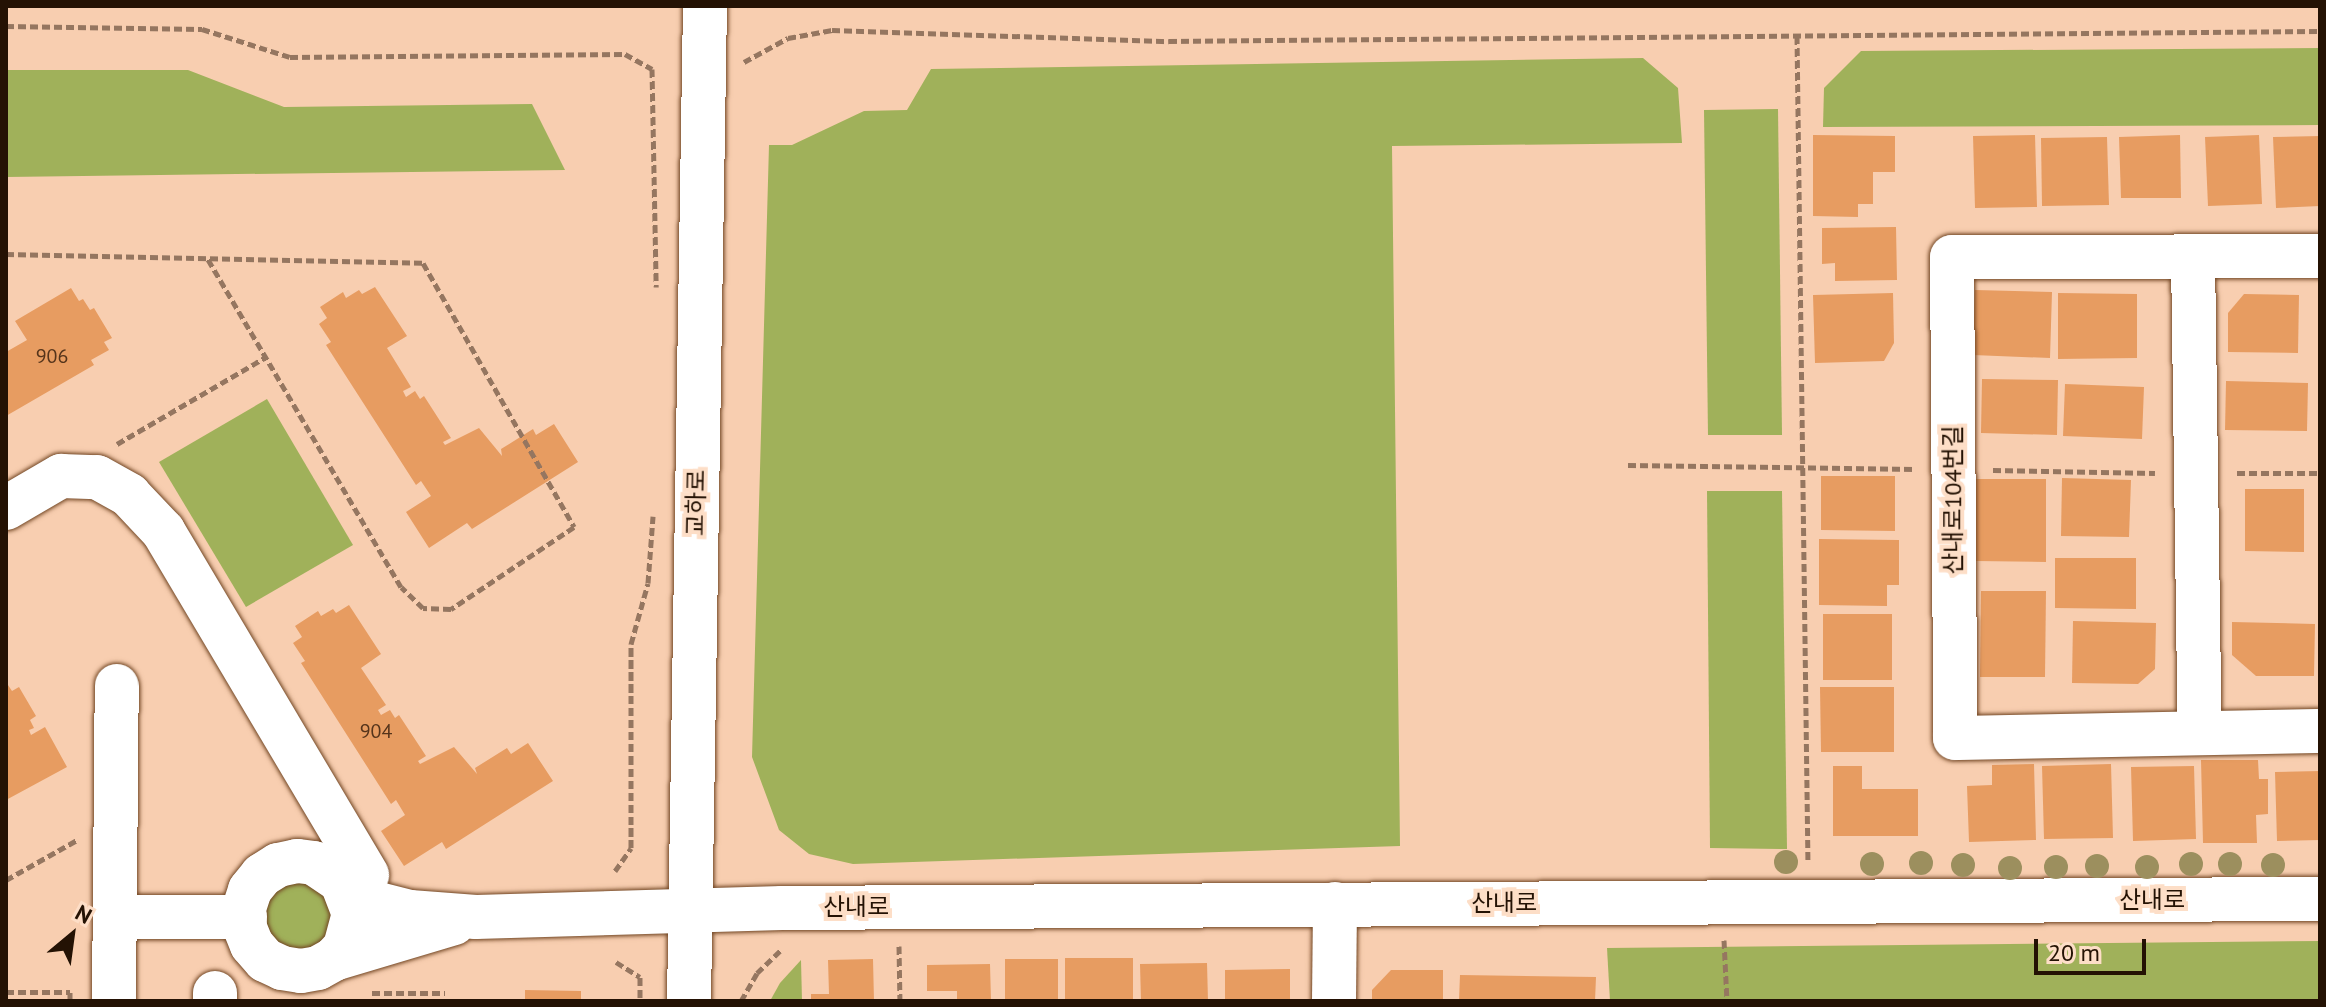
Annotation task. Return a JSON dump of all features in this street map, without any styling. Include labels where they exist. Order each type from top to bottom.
[{"type":"street","name":"교하로","points":[[689,1001],[688,909],[705,6]]},
{"type":"street","points":[[2193,256],[2200,733]]},
{"type":"street","name":"산내로104번길","points":[[2320,256],[1952,257],[1955,738],[2320,731]]},
{"type":"street","points":[[6,508],[61,476],[97,477],[129,495],[163,531],[359,886],[352,931],[345,947],[334,959]]},
{"type":"street","points":[[114,1001],[117,686]]},
{"type":"street","points":[[297,861],[329,870],[342,882],[359,886],[410,912],[476,917],[301,971],[282,968],[265,960],[252,945],[245,917],[250,890],[262,875],[278,865],[297,861]]},
{"type":"street","name":"산내로","points":[[476,917],[688,909],[2320,899]]},
{"type":"street","points":[[1334,1001],[1335,904]]},
{"type":"street","points":[[115,917],[245,917]]},
{"type":"path","points":[[6,26],[202,29],[290,57],[625,54],[652,69],[657,300]]},
{"type":"path","points":[[736,66],[788,38],[832,30],[1169,41],[2320,31]]},
{"type":"path","points":[[1797,36],[1809,903]]},
{"type":"path","points":[[6,254],[423,263],[574,527],[451,609],[423,608],[401,587],[208,259]]},
{"type":"path","points":[[116,444],[266,357]]},
{"type":"path","points":[[614,872],[631,848],[631,644],[648,583],[653,510]]},
{"type":"path","points":[[6,880],[78,839]]},
{"type":"path","points":[[1722,904],[1727,1001]]},
{"type":"path","points":[[899,938],[900,1001]]},
{"type":"path","points":[[616,962],[640,977],[640,1001]]},
{"type":"path","points":[[6,992],[70,992]]},
{"type":"green space","points":[[2320,48],[2320,125],[1823,127],[1824,88],[1861,51]]},
{"type":"green space","points":[[1643,58],[1678,88],[1682,143],[1392,146],[1400,846],[853,864],[809,854],[779,830],[752,757],[769,145],[792,145],[864,111],[907,110],[931,69]]},
{"type":"green space","points":[[6,70],[188,70],[284,107],[532,104],[565,170],[6,177]]},
{"type":"green space","points":[[1778,109],[1782,435],[1708,435],[1704,110]]},
{"type":"green space","points":[[267,399],[353,545],[246,607],[159,462]]},
{"type":"green space","points":[[1707,491],[1782,491],[1787,849],[1710,848]]},
{"type":"green space","points":[[316,879],[339,922],[316,951],[279,947],[263,927],[264,902],[279,882]]},
{"type":"green space","points":[[2320,941],[2320,1001],[1610,1001],[1607,948]]},
{"type":"green space","points":[[801,960],[802,1001],[770,1001],[780,983]]},
{"type":"building","points":[[1813,135],[1895,136],[1895,172],[1873,172],[1873,204],[1858,204],[1858,217],[1813,216]]},
{"type":"building","points":[[2035,135],[2037,207],[1975,208],[1973,136]]},
{"type":"building","points":[[2180,135],[2181,198],[2121,198],[2119,137]]},
{"type":"building","points":[[2259,135],[2262,204],[2208,206],[2205,137]]},
{"type":"building","points":[[2320,136],[2320,206],[2276,208],[2273,137]]},
{"type":"building","points":[[2107,137],[2109,205],[2042,206],[2041,138]]},
{"type":"building","points":[[1896,227],[1897,280],[1835,281],[1835,263],[1822,264],[1822,228]]},
{"type":"building","points":[[375,287],[407,336],[387,348],[411,387],[403,391],[406,397],[415,391],[420,399],[424,396],[451,438],[443,442],[445,445],[479,428],[502,456],[501,449],[533,429],[536,435],[554,424],[578,462],[472,529],[467,523],[429,548],[406,512],[431,496],[421,481],[416,485],[326,345],[331,342],[319,324],[327,318],[320,307],[343,292],[346,298],[359,290],[362,294]]},
{"type":"building","points":[[71,288],[79,301],[83,299],[90,310],[94,308],[112,338],[104,342],[109,350],[91,360],[94,365],[6,416],[6,352],[27,340],[15,321]]},
{"type":"building","points":[[1975,290],[2052,292],[2050,358],[1973,355]]},
{"type":"building","points":[[1893,293],[1894,343],[1884,361],[1815,363],[1813,295]]},
{"type":"building","points":[[2058,293],[2137,294],[2137,358],[2058,359]]},
{"type":"building","points":[[2244,294],[2299,295],[2298,353],[2228,352],[2228,313]]},
{"type":"building","points":[[1982,379],[2058,380],[2057,435],[1981,433]]},
{"type":"building","points":[[2226,381],[2308,383],[2307,431],[2225,430]]},
{"type":"building","points":[[2065,384],[2144,387],[2142,439],[2063,436]]},
{"type":"building","points":[[1821,476],[1895,476],[1895,531],[1821,530]]},
{"type":"building","points":[[2062,478],[2131,480],[2129,537],[2061,536]]},
{"type":"building","points":[[1976,479],[2046,479],[2046,562],[1976,561]]},
{"type":"building","points":[[2245,489],[2304,489],[2304,552],[2245,551]]},
{"type":"building","points":[[1819,539],[1899,540],[1899,585],[1887,585],[1887,606],[1819,605]]},
{"type":"building","points":[[2055,558],[2136,558],[2136,609],[2055,608]]},
{"type":"building","points":[[1981,591],[2046,591],[2045,677],[1980,677]]},
{"type":"building","points":[[349,605],[381,654],[361,668],[386,705],[378,710],[381,715],[390,710],[395,718],[399,715],[426,756],[418,761],[420,764],[454,747],[477,774],[475,768],[507,748],[511,754],[528,743],[553,781],[446,849],[442,842],[404,866],[381,831],[405,815],[396,800],[391,804],[301,663],[305,661],[293,643],[302,637],[295,626],[318,611],[321,616],[333,609],[336,613]]},
{"type":"building","points":[[1823,614],[1892,614],[1892,680],[1823,680]]},
{"type":"building","points":[[2073,621],[2156,623],[2155,669],[2138,684],[2072,683]]},
{"type":"building","points":[[2232,622],[2315,624],[2314,676],[2256,676],[2232,655]]},
{"type":"building","points":[[6,682],[12,691],[19,687],[36,716],[30,720],[34,728],[29,730],[31,735],[45,727],[67,767],[6,800]]},
{"type":"building","points":[[1820,687],[1894,687],[1894,752],[1821,752]]},
{"type":"building","points":[[2201,760],[2258,760],[2259,779],[2268,779],[2268,814],[2256,815],[2257,843],[2203,843]]},
{"type":"building","points":[[2034,764],[2036,840],[1969,842],[1967,786],[1992,785],[1992,765]]},
{"type":"building","points":[[2111,764],[2113,838],[2044,839],[2042,766]]},
{"type":"building","points":[[1833,766],[1862,766],[1862,789],[1918,789],[1918,836],[1833,836]]},
{"type":"building","points":[[2194,766],[2196,839],[2133,841],[2131,767]]},
{"type":"building","points":[[2320,771],[2320,840],[2277,841],[2275,772]]},
{"type":"building","points":[[1065,958],[1133,958],[1133,1001],[1065,1001]]},
{"type":"building","points":[[873,959],[874,1001],[811,1001],[811,994],[829,994],[828,960]]},
{"type":"building","points":[[1005,959],[1058,959],[1058,1001],[1005,1001]]},
{"type":"building","points":[[1207,963],[1208,1001],[1141,1001],[1140,964]]},
{"type":"building","points":[[990,964],[991,1001],[957,1001],[957,991],[927,991],[927,965]]},
{"type":"building","points":[[1290,969],[1290,1001],[1225,1001],[1225,970]]},
{"type":"building","points":[[1391,970],[1443,970],[1443,1001],[1372,1001],[1372,990]]},
{"type":"building","points":[[1460,975],[1596,977],[1595,1001],[1459,1001]]},
{"type":"building","points":[[525,990],[581,991],[581,1001],[525,1001]]}]
